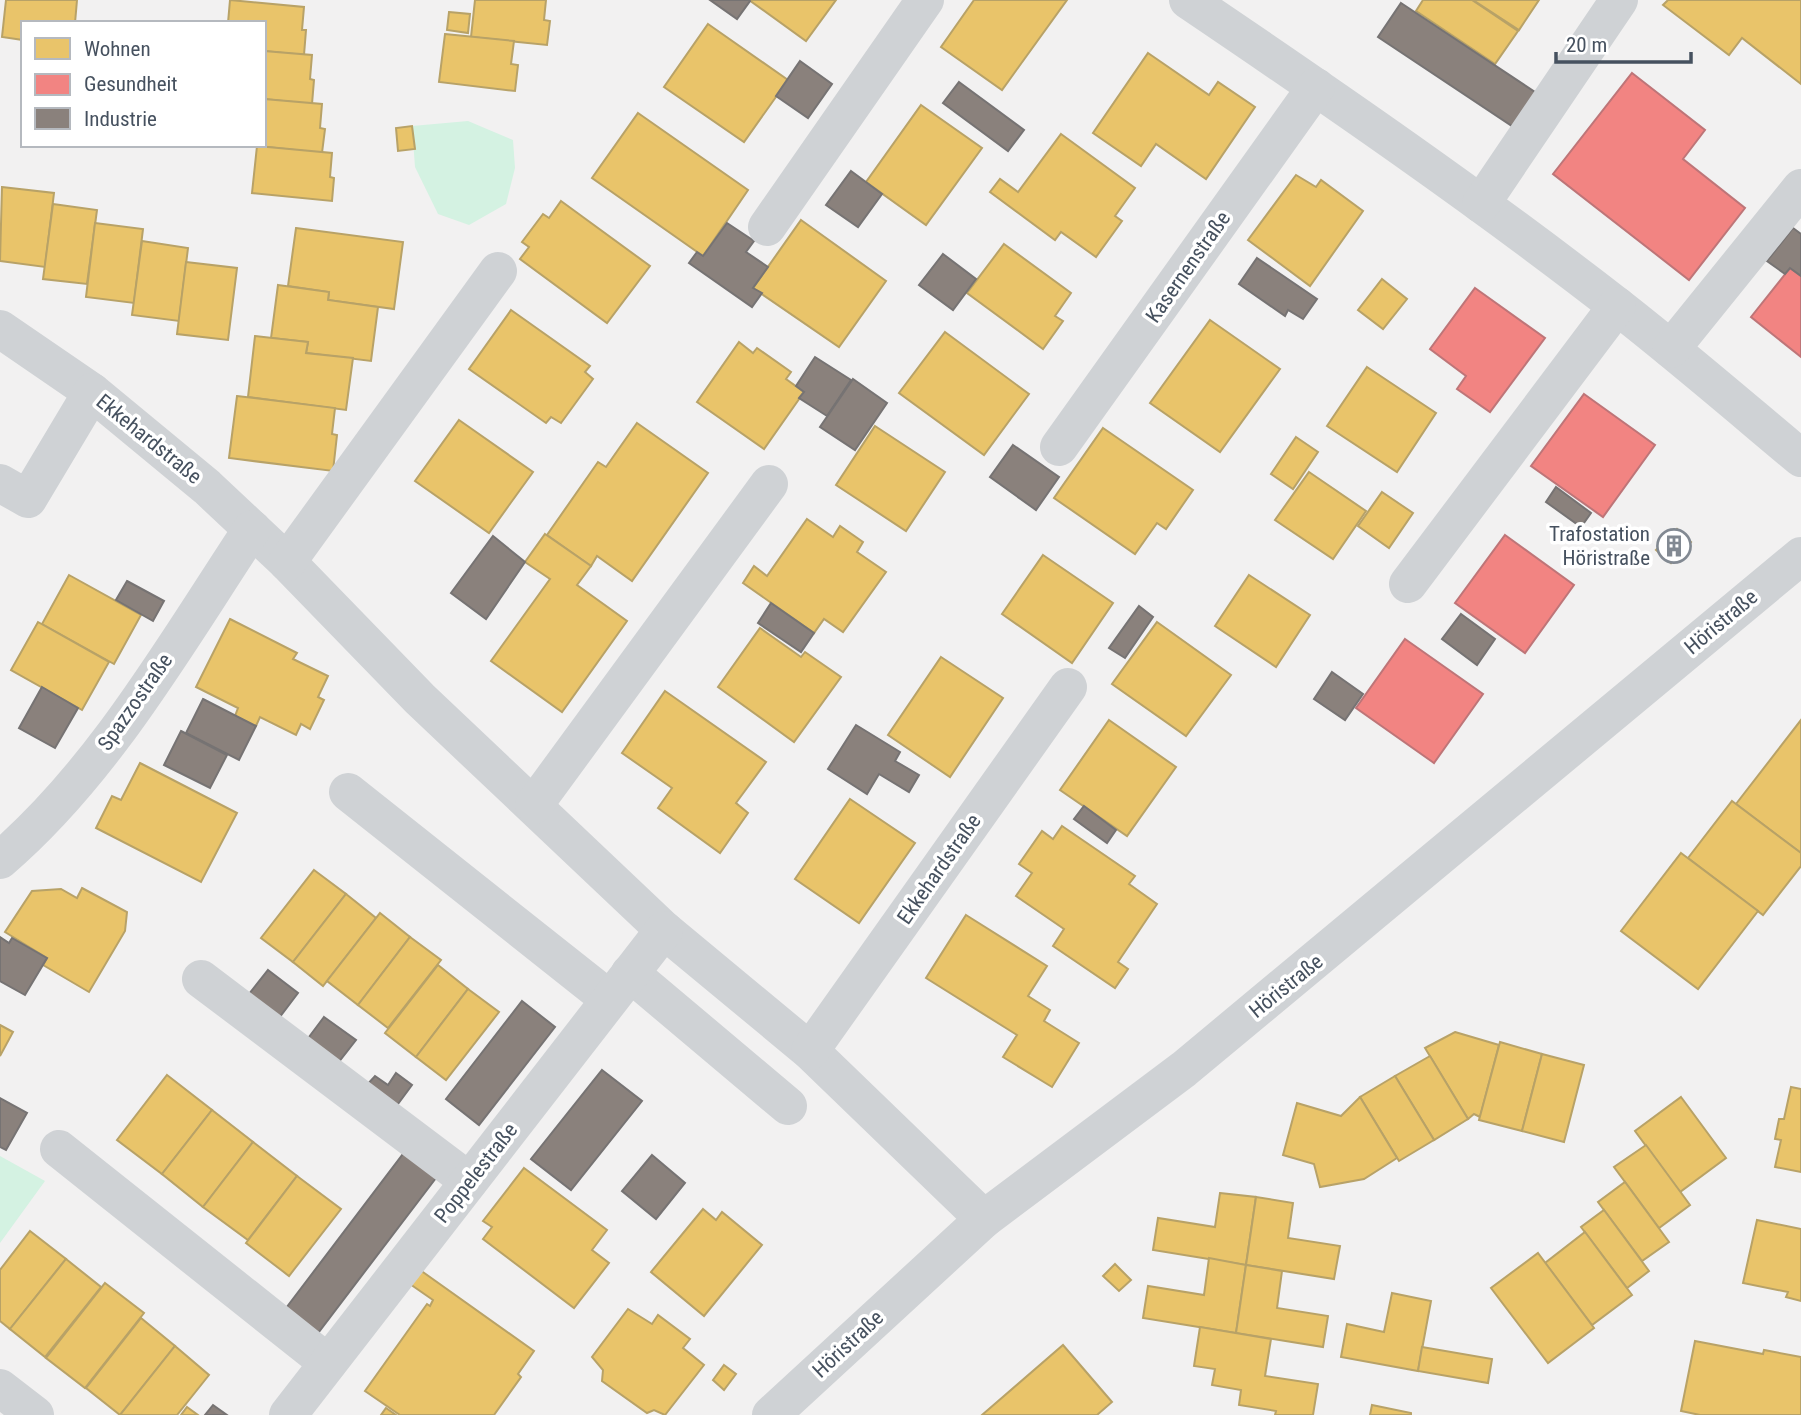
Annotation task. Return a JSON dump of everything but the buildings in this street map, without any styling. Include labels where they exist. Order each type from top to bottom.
[{"type":"street","points":[[767,227],[925,0]]},
{"type":"street","points":[[1188,0],[1481,204],[1617,306],[1801,458]]},
{"type":"street","points":[[1481,204],[1619,0]]},
{"type":"street","name":"Kasernenstraße","points":[[1059,447],[1316,87]]},
{"type":"street","points":[[1671,349],[1801,188]]},
{"type":"street","points":[[287,562],[498,271]]},
{"type":"street","points":[[1408,584],[1617,306]]},
{"type":"street","name":"Ekkehardstraße","points":[[0,329],[92,392],[207,487],[287,562],[420,699],[663,930],[810,1051],[984,1219]]},
{"type":"street","points":[[0,483],[28,499],[92,392]]},
{"type":"street","points":[[534,805],[769,484]]},
{"type":"street","name":"Spazzostraße","points":[[0,860],[28,836],[76,785],[126,718],[252,529]]},
{"type":"street","name":"Höristraße","points":[[771,1415],[984,1219],[1184,1069],[1801,556]]},
{"type":"street","name":"Ekkehardstraße","points":[[810,1051],[1068,687]]},
{"type":"street","points":[[348,792],[788,1106]]},
{"type":"street","name":"Poppelestraße","points":[[288,1415],[663,930]]},
{"type":"street","points":[[201,979],[469,1181]]},
{"type":"street","points":[[59,1149],[328,1363]]},
{"type":"street","points":[[0,1388],[35,1415]]},
{"type":"green space","points":[[468,121],[513,140],[515,168],[506,204],[469,225],[438,214],[415,167],[412,126]]},
{"type":"green space","points":[[0,1156],[45,1181],[0,1243]]},
{"type":"place","name":"Trafostation Höristraße","points":[[1674,546]]}]
